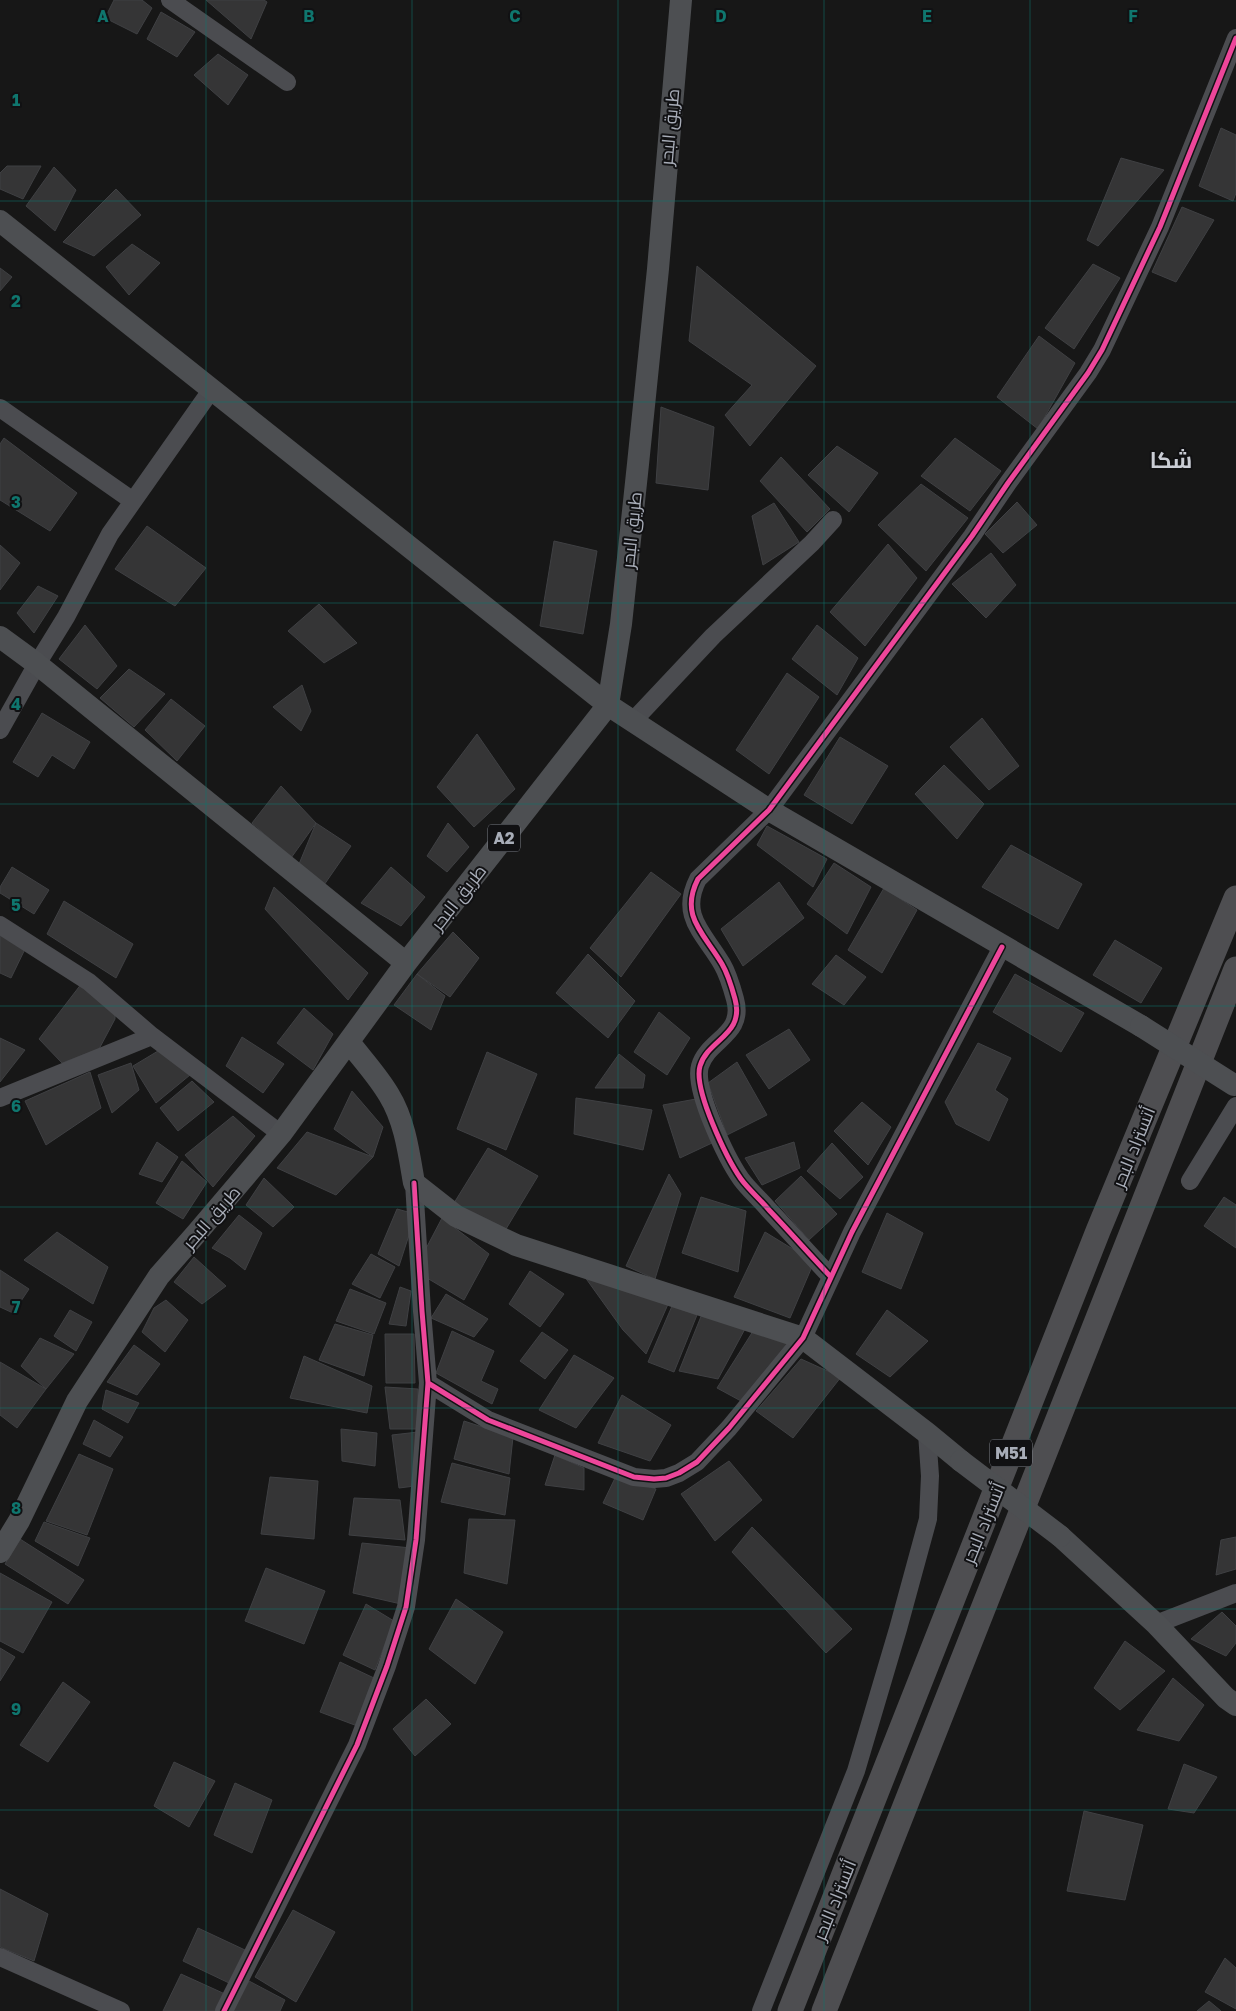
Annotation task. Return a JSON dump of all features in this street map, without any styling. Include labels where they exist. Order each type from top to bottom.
[{"type":"highway","name":"أتستراد البحر","points":[[790,2011],[1098,1231],[1236,898]]},
{"type":"highway","name":"أتستراد البحر","points":[[824,2011],[1236,968]]},
{"type":"main road","name":"طريق البحر","points":[[0,1552],[19,1522],[77,1401],[159,1276],[281,1134],[406,963],[608,705],[621,624],[638,464],[658,269],[681,0]]},
{"type":"main road","points":[[0,221],[608,705],[768,810],[1141,1026],[1236,1092]]},
{"type":"main road","points":[[0,637],[37,664],[406,963]]},
{"type":"main road","points":[[349,1042],[392,1101],[398,1114],[407,1146],[414,1184],[456,1216],[516,1245],[803,1338],[1060,1536],[1156,1624],[1226,1698],[1236,1705]]},
{"type":"street","points":[[170,0],[287,82]]},
{"type":"street","points":[[831,1277],[741,1178],[712,1123],[698,1080],[700,1066],[706,1053],[728,1033],[735,1023],[736,1010],[735,1001],[723,966],[692,916],[692,892],[698,879],[768,810],[972,536],[1008,482],[1088,373],[1102,350],[1160,227],[1236,38]]},
{"type":"street","points":[[0,730],[66,617],[110,534],[212,389]]},
{"type":"street","points":[[0,408],[133,501]]},
{"type":"street","points":[[632,721],[713,636],[812,543],[832,520]]},
{"type":"street","points":[[0,925],[89,982],[152,1036],[281,1134]]},
{"type":"street","points":[[428,1383],[488,1420],[634,1476],[654,1479],[666,1478],[679,1473],[697,1462],[729,1428],[803,1338],[857,1223],[1002,947]]},
{"type":"street","points":[[0,1098],[152,1036]]},
{"type":"street","points":[[1190,1181],[1236,1092]]},
{"type":"street","points":[[224,2011],[357,1745],[387,1666],[406,1607],[416,1540],[428,1383],[414,1184]]},
{"type":"street","points":[[761,2011],[856,1771],[898,1629],[928,1519],[930,1476],[927,1433]]},
{"type":"street","points":[[1156,1624],[1236,1593]]},
{"type":"street","points":[[0,1956],[121,2011]]},
{"type":"building","points":[[114,0],[142,0],[152,8],[137,34],[105,18]]},
{"type":"building","points":[[206,0],[264,0],[267,2],[251,39]]},
{"type":"building","points":[[161,12],[195,32],[177,57],[147,39]]},
{"type":"building","points":[[218,54],[248,75],[228,105],[194,75]]},
{"type":"building","points":[[1221,128],[1236,135],[1236,193],[1233,201],[1199,186]]},
{"type":"building","points":[[1121,158],[1164,170],[1098,246],[1087,240]]},
{"type":"building","points":[[7,166],[41,166],[23,199],[0,189],[0,173]]},
{"type":"building","points":[[54,167],[76,190],[55,231],[26,206]]},
{"type":"building","points":[[116,189],[141,215],[94,256],[63,242]]},
{"type":"building","points":[[1182,207],[1214,220],[1176,282],[1152,272]]},
{"type":"building","points":[[132,244],[160,263],[129,295],[106,267]]},
{"type":"building","points":[[1093,264],[1120,278],[1074,349],[1045,328]]},
{"type":"building","points":[[697,266],[816,366],[750,446],[725,415],[752,385],[689,341]]},
{"type":"building","points":[[0,268],[12,277],[0,291]]},
{"type":"building","points":[[1039,336],[1075,363],[1038,429],[997,397]]},
{"type":"building","points":[[661,407],[714,427],[708,490],[656,483]]},
{"type":"building","points":[[4,438],[77,493],[50,531],[0,500],[0,444]]},
{"type":"building","points":[[955,438],[1001,471],[970,511],[921,476]]},
{"type":"building","points":[[837,446],[878,473],[849,512],[808,475]]},
{"type":"building","points":[[781,457],[830,509],[807,532],[760,481]]},
{"type":"building","points":[[921,484],[968,518],[926,571],[878,525]]},
{"type":"building","points":[[1017,502],[1037,525],[1003,553],[985,534]]},
{"type":"building","points":[[774,503],[799,542],[763,565],[752,516]]},
{"type":"building","points":[[147,526],[206,568],[175,606],[115,569]]},
{"type":"building","points":[[554,541],[597,551],[583,634],[540,626]]},
{"type":"building","points":[[888,544],[917,578],[865,646],[830,612]]},
{"type":"building","points":[[0,545],[20,563],[0,590]]},
{"type":"building","points":[[991,553],[1016,585],[986,618],[952,584]]},
{"type":"building","points":[[38,586],[58,596],[34,633],[17,613]]},
{"type":"building","points":[[319,604],[357,643],[324,663],[288,631]]},
{"type":"building","points":[[85,625],[117,666],[97,689],[59,659]]},
{"type":"building","points":[[817,625],[858,658],[837,695],[792,659]]},
{"type":"building","points":[[129,669],[165,694],[134,727],[100,698]]},
{"type":"building","points":[[787,673],[819,697],[769,774],[736,750]]},
{"type":"building","points":[[302,685],[311,711],[301,731],[273,707]]},
{"type":"building","points":[[171,699],[205,726],[177,761],[145,730]]},
{"type":"building","points":[[42,713],[90,742],[74,769],[52,755],[38,777],[13,762]]},
{"type":"building","points":[[982,718],[1019,766],[989,790],[950,747]]},
{"type":"building","points":[[477,734],[515,789],[474,827],[437,787]]},
{"type":"building","points":[[840,737],[888,766],[852,824],[804,795]]},
{"type":"building","points":[[944,765],[984,804],[957,839],[915,794]]},
{"type":"building","points":[[281,786],[316,823],[291,858],[252,823]]},
{"type":"building","points":[[316,823],[351,846],[324,885],[299,864]]},
{"type":"building","points":[[448,823],[469,847],[447,872],[427,856]]},
{"type":"building","points":[[767,826],[827,859],[813,887],[757,845]]},
{"type":"building","points":[[1011,845],[1082,884],[1058,929],[982,887]]},
{"type":"building","points":[[834,863],[871,887],[847,934],[807,904]]},
{"type":"building","points":[[12,867],[49,890],[34,914],[0,893],[0,887]]},
{"type":"building","points":[[391,867],[425,897],[401,926],[361,903]]},
{"type":"building","points":[[651,872],[681,894],[621,977],[590,948]]},
{"type":"building","points":[[779,882],[804,918],[743,966],[721,929]]},
{"type":"building","points":[[274,887],[368,973],[348,1000],[265,909]]},
{"type":"building","points":[[884,888],[917,910],[882,973],[848,950]]},
{"type":"building","points":[[64,901],[133,944],[116,978],[47,934]]},
{"type":"building","points":[[0,931],[27,945],[11,978],[0,973]]},
{"type":"building","points":[[453,932],[479,958],[450,997],[417,974]]},
{"type":"building","points":[[1115,940],[1162,968],[1141,1003],[1093,975]]},
{"type":"building","points":[[588,954],[635,1001],[608,1038],[556,993]]},
{"type":"building","points":[[836,955],[866,977],[844,1005],[812,984]]},
{"type":"building","points":[[417,974],[445,996],[431,1030],[394,1005]]},
{"type":"building","points":[[1015,974],[1084,1013],[1061,1052],[993,1012]]},
{"type":"building","points":[[82,983],[115,1010],[115,1019],[99,1049],[62,1063],[39,1039]]},
{"type":"building","points":[[304,1008],[333,1034],[313,1070],[277,1043]]},
{"type":"building","points":[[659,1012],[690,1038],[667,1075],[634,1052]]},
{"type":"building","points":[[789,1029],[810,1060],[769,1089],[746,1055]]},
{"type":"building","points":[[242,1037],[284,1064],[263,1093],[226,1066]]},
{"type":"building","points":[[0,1038],[25,1050],[0,1082]]},
{"type":"building","points":[[978,1043],[1011,1058],[995,1090],[1008,1099],[989,1141],[956,1124],[945,1102]]},
{"type":"building","points":[[158,1051],[190,1075],[156,1103],[133,1066]]},
{"type":"building","points":[[487,1052],[537,1074],[506,1150],[457,1129]]},
{"type":"building","points":[[619,1054],[645,1075],[643,1088],[595,1088]]},
{"type":"building","points":[[737,1062],[767,1115],[727,1135],[708,1083]]},
{"type":"building","points":[[131,1063],[139,1090],[112,1113],[98,1075]]},
{"type":"building","points":[[90,1072],[101,1108],[46,1145],[25,1101]]},
{"type":"building","points":[[192,1081],[214,1102],[178,1131],[160,1108]]},
{"type":"building","points":[[352,1091],[383,1127],[373,1157],[334,1129]]},
{"type":"building","points":[[576,1098],[652,1110],[643,1150],[574,1134]]},
{"type":"building","points":[[696,1099],[712,1143],[680,1158],[663,1105]]},
{"type":"building","points":[[862,1102],[891,1127],[868,1165],[834,1131]]},
{"type":"building","points":[[233,1116],[255,1136],[213,1187],[185,1155]]},
{"type":"building","points":[[307,1132],[373,1157],[336,1195],[277,1168]]},
{"type":"building","points":[[157,1142],[178,1157],[162,1182],[139,1174]]},
{"type":"building","points":[[794,1142],[800,1168],[762,1185],[745,1158]]},
{"type":"building","points":[[832,1143],[863,1177],[840,1199],[807,1171]]},
{"type":"building","points":[[488,1148],[538,1176],[506,1229],[454,1203]]},
{"type":"building","points":[[182,1161],[207,1182],[183,1219],[156,1203]]},
{"type":"building","points":[[669,1174],[681,1194],[655,1279],[626,1266]]},
{"type":"building","points":[[801,1176],[837,1214],[809,1240],[775,1201]]},
{"type":"building","points":[[264,1178],[294,1207],[273,1227],[246,1205]]},
{"type":"building","points":[[701,1197],[746,1211],[738,1272],[682,1253]]},
{"type":"building","points":[[1224,1197],[1236,1205],[1236,1248],[1204,1226]]},
{"type":"building","points":[[397,1209],[408,1212],[410,1232],[399,1266],[378,1254]]},
{"type":"building","points":[[887,1213],[923,1233],[901,1289],[862,1272]]},
{"type":"building","points":[[239,1215],[262,1233],[245,1270],[230,1258],[212,1248]]},
{"type":"building","points":[[442,1218],[489,1254],[464,1300],[427,1278],[421,1258]]},
{"type":"building","points":[[57,1232],[108,1267],[93,1304],[24,1260]]},
{"type":"building","points":[[765,1232],[814,1262],[790,1318],[734,1297]]},
{"type":"building","points":[[371,1254],[395,1267],[380,1298],[352,1284]]},
{"type":"building","points":[[194,1257],[226,1286],[202,1304],[174,1282]]},
{"type":"building","points":[[0,1270],[29,1289],[13,1313],[0,1307]]},
{"type":"building","points":[[530,1271],[564,1294],[540,1327],[509,1304]]},
{"type":"building","points":[[582,1273],[669,1302],[646,1354],[623,1330]]},
{"type":"building","points":[[400,1287],[411,1291],[406,1326],[389,1324]]},
{"type":"building","points":[[350,1289],[386,1303],[374,1334],[336,1321]]},
{"type":"building","points":[[446,1294],[488,1319],[474,1337],[431,1318]]},
{"type":"building","points":[[166,1300],[188,1320],[165,1352],[142,1332],[154,1308]]},
{"type":"building","points":[[672,1306],[697,1315],[674,1372],[648,1362]]},
{"type":"building","points":[[70,1310],[92,1322],[76,1351],[54,1336]]},
{"type":"building","points":[[887,1310],[928,1341],[890,1377],[856,1354]]},
{"type":"building","points":[[702,1314],[746,1327],[718,1379],[679,1371]]},
{"type":"building","points":[[335,1324],[373,1335],[364,1376],[319,1360]]},
{"type":"building","points":[[755,1328],[791,1342],[741,1401],[717,1388]]},
{"type":"building","points":[[452,1331],[494,1351],[481,1381],[498,1389],[492,1404],[436,1373]]},
{"type":"building","points":[[542,1332],[568,1350],[545,1379],[520,1361]]},
{"type":"building","points":[[385,1334],[414,1334],[415,1383],[386,1383]]},
{"type":"building","points":[[40,1338],[74,1354],[46,1389],[21,1366]]},
{"type":"building","points":[[134,1345],[160,1364],[137,1395],[107,1382]]},
{"type":"building","points":[[574,1355],[614,1378],[576,1428],[539,1410]]},
{"type":"building","points":[[304,1356],[372,1386],[367,1413],[290,1398]]},
{"type":"building","points":[[801,1359],[841,1377],[793,1438],[756,1411]]},
{"type":"building","points":[[0,1362],[46,1389],[17,1428],[0,1415]]},
{"type":"building","points":[[385,1387],[418,1389],[418,1429],[390,1429]]},
{"type":"building","points":[[106,1390],[139,1403],[128,1423],[102,1409]]},
{"type":"building","points":[[622,1395],[671,1425],[650,1461],[598,1443]]},
{"type":"building","points":[[94,1420],[123,1437],[110,1457],[83,1444]]},
{"type":"building","points":[[464,1421],[513,1437],[509,1474],[454,1459]]},
{"type":"building","points":[[341,1429],[377,1433],[375,1466],[342,1461]]},
{"type":"building","points":[[418,1432],[415,1486],[399,1488],[392,1435]]},
{"type":"building","points":[[79,1454],[113,1469],[87,1535],[46,1521]]},
{"type":"building","points":[[555,1455],[584,1468],[584,1490],[545,1485]]},
{"type":"building","points":[[729,1461],[762,1500],[715,1541],[681,1494]]},
{"type":"building","points":[[452,1463],[510,1478],[505,1515],[441,1502]]},
{"type":"building","points":[[616,1476],[656,1489],[643,1520],[603,1503]]},
{"type":"building","points":[[270,1477],[318,1481],[314,1539],[261,1534]]},
{"type":"building","points":[[354,1498],[400,1500],[405,1540],[349,1535]]},
{"type":"building","points":[[469,1519],[515,1520],[507,1584],[464,1573]]},
{"type":"building","points":[[44,1522],[90,1538],[78,1566],[35,1541]]},
{"type":"building","points":[[752,1527],[852,1629],[826,1653],[732,1552]]},
{"type":"building","points":[[1236,1537],[1236,1569],[1216,1575],[1221,1540]]},
{"type":"building","points":[[20,1539],[84,1580],[68,1604],[5,1564]]},
{"type":"building","points":[[362,1543],[411,1548],[401,1604],[353,1593]]},
{"type":"building","points":[[266,1568],[325,1591],[304,1644],[245,1621]]},
{"type":"building","points":[[0,1573],[52,1602],[23,1653],[0,1641]]},
{"type":"building","points":[[456,1599],[503,1632],[475,1684],[429,1649]]},
{"type":"building","points":[[366,1604],[394,1621],[375,1670],[343,1655]]},
{"type":"building","points":[[1222,1612],[1236,1626],[1236,1643],[1226,1656],[1191,1639]]},
{"type":"building","points":[[1125,1641],[1165,1671],[1120,1710],[1094,1688]]},
{"type":"building","points":[[0,1648],[15,1657],[0,1681]]},
{"type":"building","points":[[340,1662],[374,1678],[360,1727],[320,1712]]},
{"type":"building","points":[[1173,1678],[1204,1705],[1179,1741],[1137,1730]]},
{"type":"building","points":[[63,1682],[90,1702],[48,1762],[20,1745]]},
{"type":"building","points":[[426,1699],[451,1724],[415,1756],[393,1729]]},
{"type":"building","points":[[174,1762],[215,1781],[189,1827],[154,1806]]},
{"type":"building","points":[[1184,1764],[1217,1777],[1194,1813],[1168,1809]]},
{"type":"building","points":[[235,1783],[272,1800],[252,1853],[214,1835]]},
{"type":"building","points":[[1084,1811],[1143,1825],[1125,1900],[1067,1891]]},
{"type":"building","points":[[0,1889],[48,1914],[34,1961],[0,1947]]},
{"type":"building","points":[[293,1910],[335,1932],[296,2002],[255,1977]]},
{"type":"building","points":[[198,1928],[245,1950],[229,1983],[183,1961]]},
{"type":"building","points":[[1225,1958],[1236,1968],[1236,2009],[1205,1992]]},
{"type":"building","points":[[181,1974],[225,1994],[215,2011],[163,2011]]},
{"type":"building","points":[[249,1981],[285,2000],[280,2011],[233,2011]]},
{"type":"building","points":[[1209,2001],[1221,2011],[1197,2011]]},
{"type":"cycle path","points":[[831,1277],[741,1179],[720,1141],[706,1107],[701,1091],[700,1066],[710,1049],[730,1029],[735,1021],[737,1011],[726,972],[701,933],[692,914],[693,892],[698,879],[769,810],[972,536],[1088,373],[1102,350],[1160,227],[1236,38]]},
{"type":"cycle path","points":[[428,1383],[488,1420],[634,1477],[666,1478],[679,1473],[697,1462],[729,1428],[803,1338],[852,1232],[1002,947]]},
{"type":"cycle path","points":[[224,2011],[357,1745],[387,1666],[406,1607],[416,1540],[428,1383],[414,1183]]},
{"type":"district","name":"شكا","points":[[1171,459]]}]
